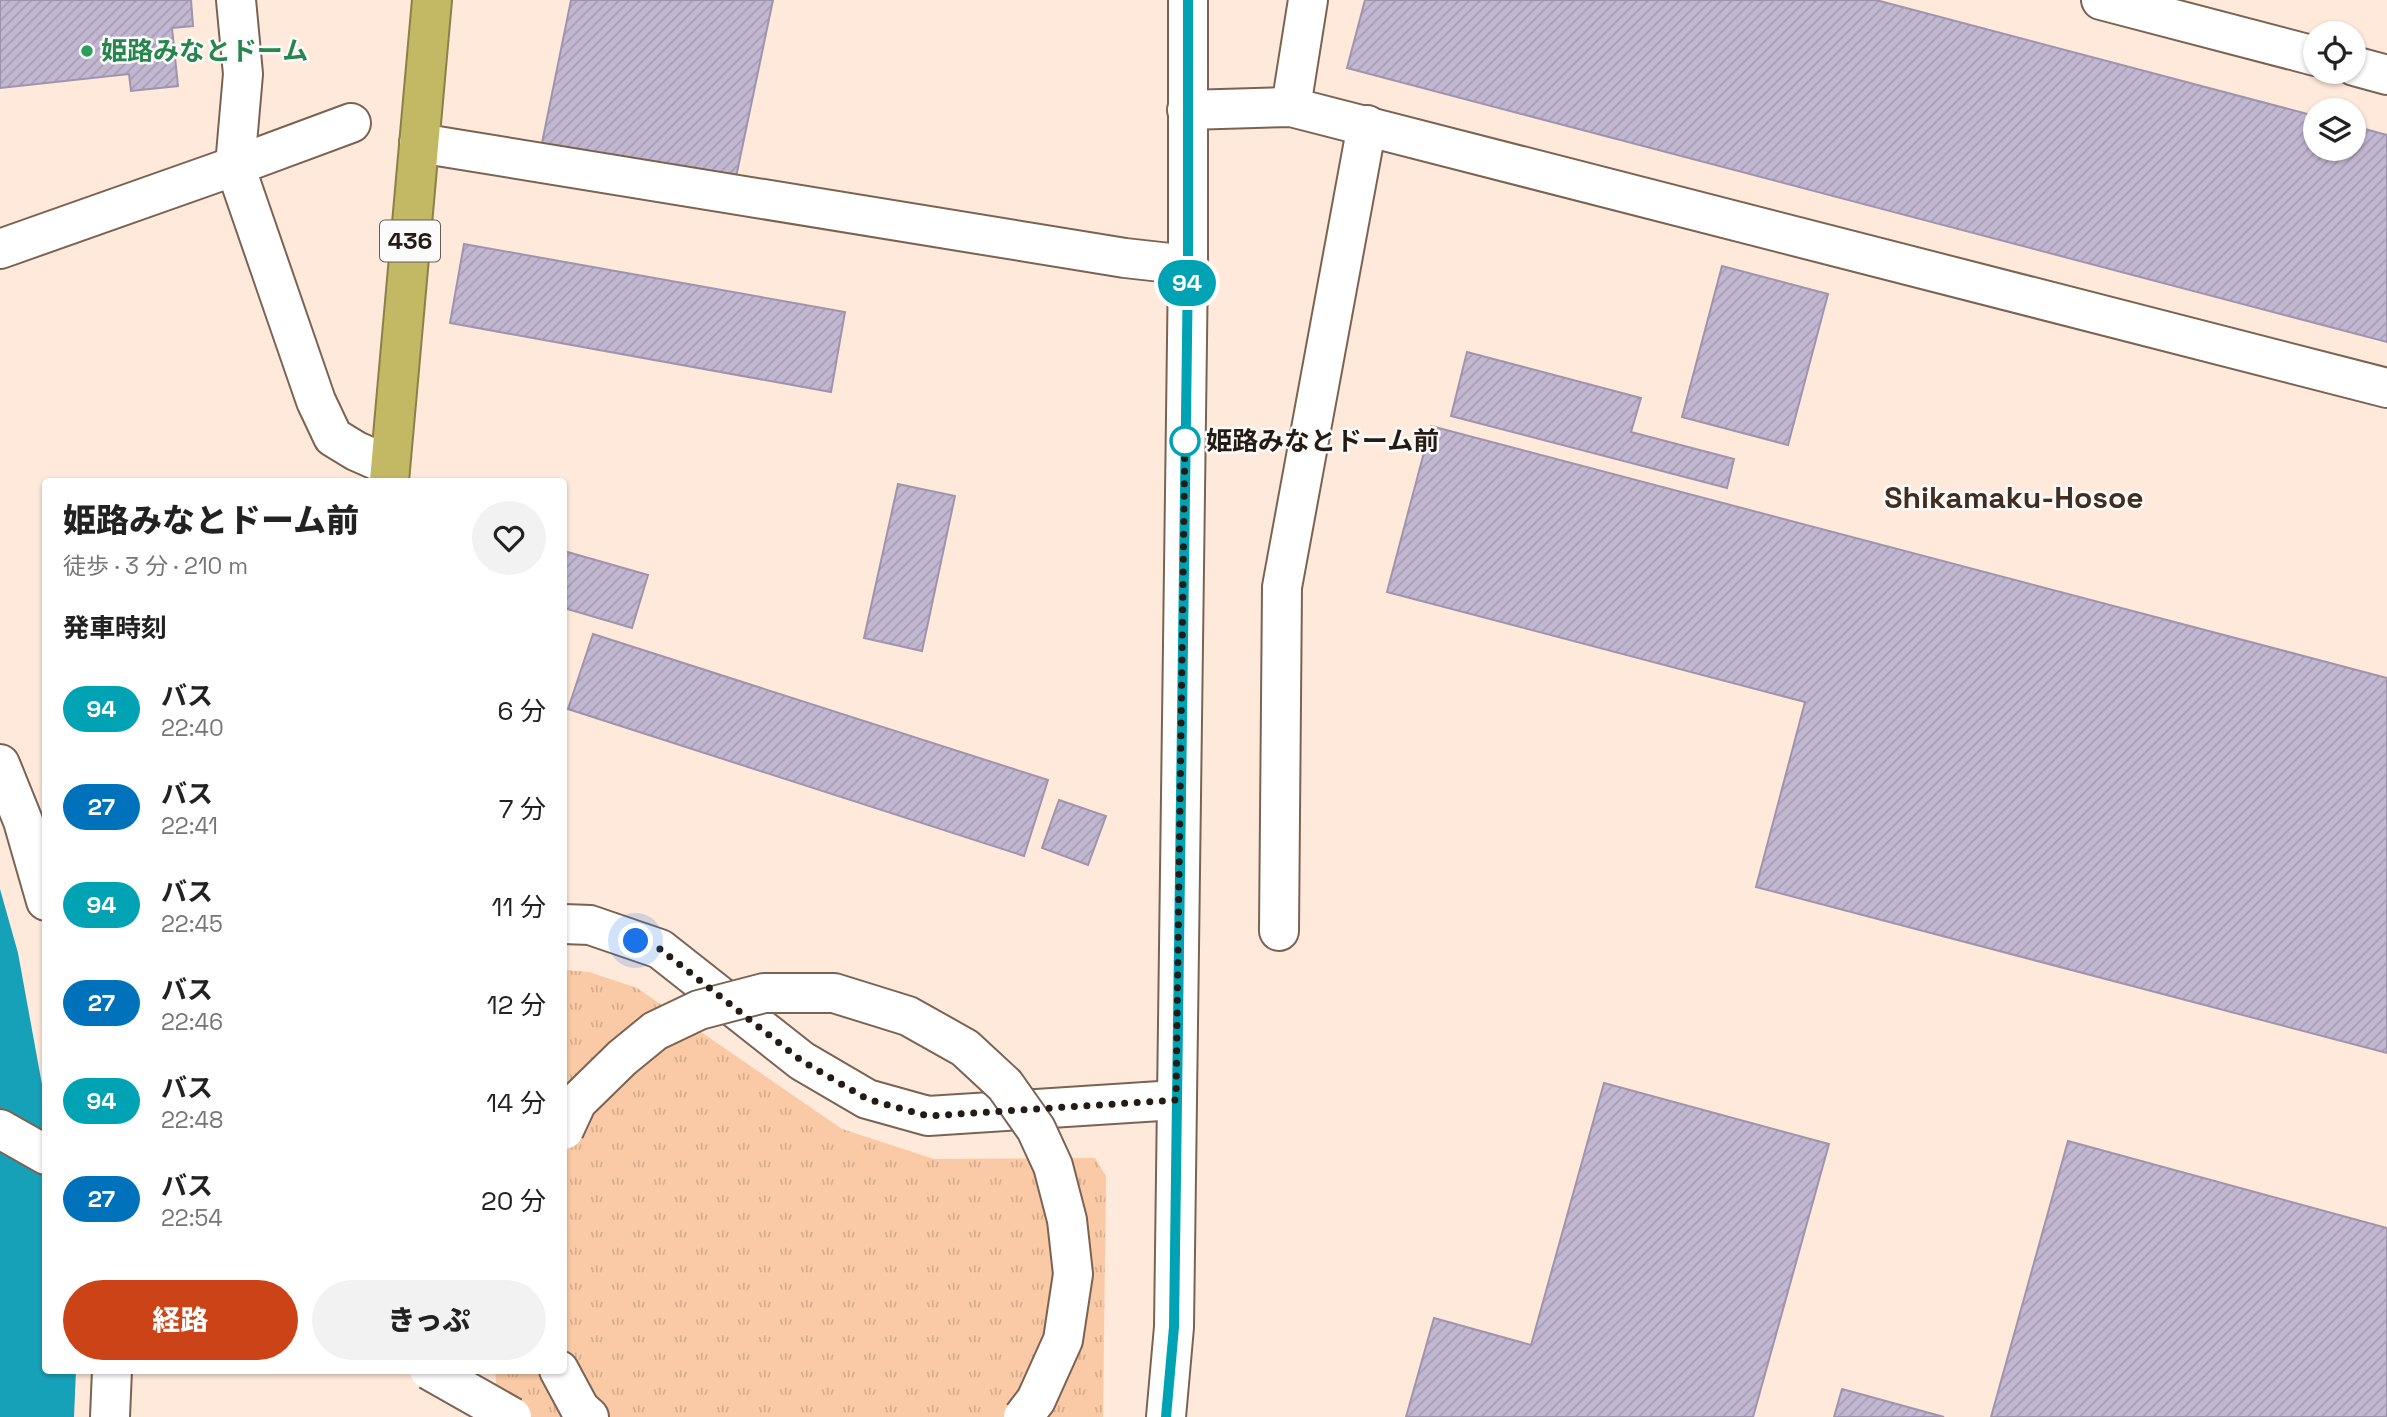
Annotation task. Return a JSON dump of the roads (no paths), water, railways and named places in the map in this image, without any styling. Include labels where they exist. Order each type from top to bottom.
[{"type":"highway","name":"436","points":[[389,474],[432,0]]},
{"type":"highway","points":[[472,1374],[476,1417]]},
{"type":"street","points":[[236,0],[243,74],[235,166],[316,401],[333,437],[389,474]]},
{"type":"street","points":[[1166,1417],[1174,1327],[1188,265],[1188,0]]},
{"type":"street","points":[[1292,107],[1308,0]]},
{"type":"street","points":[[2101,0],[2303,53]]},
{"type":"street","points":[[2366,69],[2387,75]]},
{"type":"street","points":[[1187,110],[1292,107],[2387,388]]},
{"type":"street","points":[[0,249],[351,123]]},
{"type":"street","points":[[1279,931],[1282,586],[1367,125]]},
{"type":"street","points":[[419,143],[1125,258],[1188,265]]},
{"type":"street","points":[[0,764],[23,821],[42,887]]},
{"type":"street","points":[[567,924],[590,925],[660,949],[802,1061],[867,1099],[928,1116],[1176,1100]]},
{"type":"street","points":[[567,1124],[577,1102],[654,1031],[699,1010],[764,993],[834,993],[908,1016],[965,1048],[1005,1085],[1036,1129],[1053,1166],[1067,1220],[1073,1274],[1063,1340],[1036,1400],[1023,1417]]},
{"type":"street","points":[[0,1129],[42,1152]]},
{"type":"street","points":[[110,1417],[112,1374]]},
{"type":"street","points":[[436,1374],[512,1417]]},
{"type":"street","points":[[561,1374],[580,1409],[589,1417]]},
{"type":"water","points":[[0,889],[18,953],[42,1085],[42,1374],[76,1374],[74,1417],[0,1417]]},
{"type":"place","name":"姫路みなとドーム","points":[[87,51]]},
{"type":"place","name":"姫路みなとドーム前","points":[[1185,441]]},
{"type":"district","name":"Shikamaku-Hosoe","points":[[2014,498]]}]
